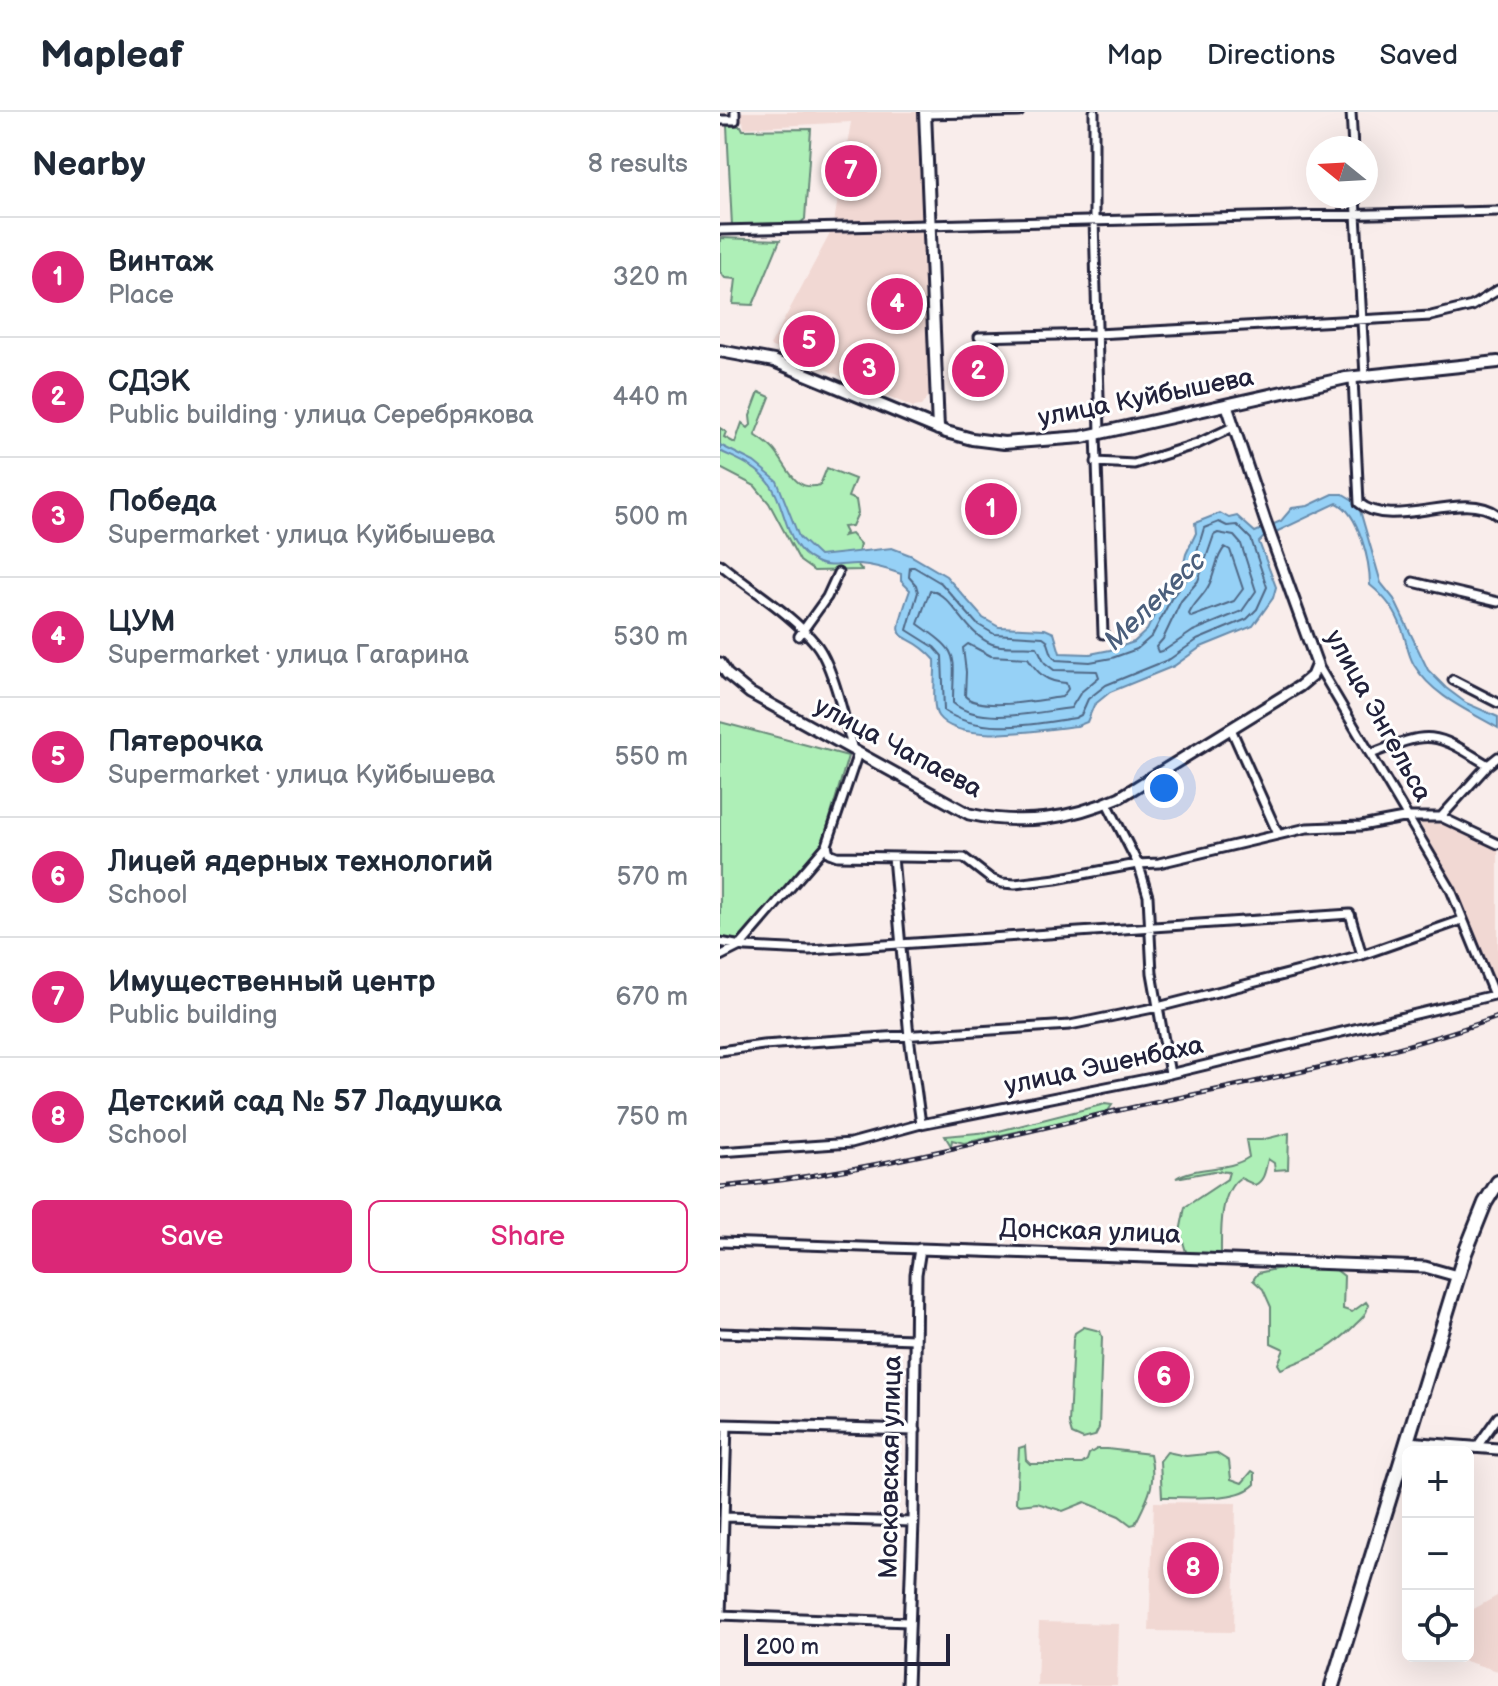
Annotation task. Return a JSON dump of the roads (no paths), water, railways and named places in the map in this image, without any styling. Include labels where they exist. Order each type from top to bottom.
[{"type":"highway","points":[[1332,1686],[1457,1276],[1485,1203],[1498,1182]]},
{"type":"main road","points":[[925,113],[938,429]]},
{"type":"main road","name":"улица Куйбышева","points":[[720,351],[774,361],[938,429],[972,439],[1004,443],[1040,442],[1098,434],[1359,377],[1498,362]]},
{"type":"street","points":[[925,113],[1019,112]]},
{"type":"street","points":[[1094,112],[1096,462],[1103,634]]},
{"type":"street","points":[[1351,112],[1352,136]]},
{"type":"street","points":[[720,120],[735,116]]},
{"type":"street","points":[[1356,208],[1360,319],[1359,503],[1366,509],[1380,511],[1465,507],[1488,508],[1498,515]]},
{"type":"street","points":[[720,230],[1498,211]]},
{"type":"street","points":[[979,337],[1097,334],[1431,316],[1472,306],[1498,290]]},
{"type":"street","name":"улица Энгельса","points":[[1227,406],[1317,664],[1451,890],[1494,995]]},
{"type":"street","points":[[1096,462],[1134,464],[1197,444],[1233,427]]},
{"type":"street","points":[[720,564],[818,645],[837,690],[856,751],[827,845],[740,946],[720,956]]},
{"type":"street","points":[[801,633],[827,597],[838,573]]},
{"type":"street","points":[[1413,582],[1498,602]]},
{"type":"street","name":"улица Чапаева","points":[[720,663],[727,674],[750,693],[969,814],[994,820],[1028,822],[1107,803],[1300,686],[1312,676],[1317,664]]},
{"type":"street","points":[[1453,680],[1498,703]]},
{"type":"street","points":[[1231,729],[1278,834]]},
{"type":"street","points":[[1371,754],[1412,737],[1436,736],[1488,765]]},
{"type":"street","points":[[1441,817],[1498,757]]},
{"type":"street","points":[[1107,803],[1137,864],[1148,896],[1152,973],[1170,1074]]},
{"type":"street","points":[[827,845],[829,853],[837,856],[964,858],[991,879],[1015,884],[1159,863],[1307,828],[1361,826],[1409,817],[1441,817],[1498,844]]},
{"type":"street","points":[[893,857],[909,1037],[921,1124]]},
{"type":"street","points":[[720,942],[809,950],[1350,914],[1362,955]]},
{"type":"street","points":[[720,1051],[763,1045],[1070,1025],[1158,1007],[1362,955],[1462,920]]},
{"type":"street","name":"улица Эшенбаха","points":[[720,1152],[851,1143],[921,1124],[1170,1074],[1494,995]]},
{"type":"street","name":"Донская улица","points":[[720,1242],[1425,1267],[1457,1276]]},
{"type":"street","name":"Московская улица","points":[[907,1686],[913,1522],[916,1274],[920,1249]]},
{"type":"street","points":[[720,1333],[915,1339]]},
{"type":"street","points":[[1476,1448],[1498,1417]]},
{"type":"street","points":[[909,1622],[720,1615],[724,1425],[915,1430]]},
{"type":"street","points":[[1407,1442],[1498,1449]]},
{"type":"street","points":[[724,1517],[913,1522]]},
{"type":"water","points":[[720,445],[754,462],[777,481],[799,537],[819,556],[892,548],[910,555],[946,576],[983,618],[999,627],[1045,629],[1054,633],[1060,653],[1090,654],[1110,650],[1134,642],[1147,630],[1165,593],[1182,572],[1196,533],[1195,523],[1220,513],[1229,518],[1237,516],[1255,532],[1281,521],[1292,508],[1308,506],[1333,494],[1343,494],[1359,507],[1381,583],[1394,599],[1428,670],[1466,703],[1498,717],[1498,728],[1441,694],[1414,665],[1397,616],[1370,585],[1368,564],[1357,527],[1345,508],[1337,503],[1259,542],[1276,587],[1273,598],[1253,626],[1201,647],[1174,666],[1110,692],[1094,705],[1087,722],[1077,726],[1003,733],[964,731],[938,716],[934,697],[935,660],[899,631],[910,590],[901,581],[901,574],[865,565],[821,564],[804,554],[790,534],[771,486],[753,468],[720,451]]},
{"type":"railway","points":[[720,1187],[821,1174],[971,1144],[1358,1058],[1498,1017]]},
{"type":"place","name":"Имущественный центр","points":[[851,171]]},
{"type":"place","name":"ЦУМ","points":[[897,304]]},
{"type":"place","name":"Пятерочка","points":[[809,341]]},
{"type":"place","name":"Победа","points":[[869,369]]},
{"type":"place","name":"СДЭК","points":[[978,371]]},
{"type":"place","name":"Винтаж","points":[[991,509]]},
{"type":"place","name":"Лицей ядерных технологий","points":[[1164,1377]]},
{"type":"place","name":"Детский сад № 57 Ладушка","points":[[1193,1568]]},
{"type":"water label","name":"Мелекесс","points":[[1155,601]]}]
